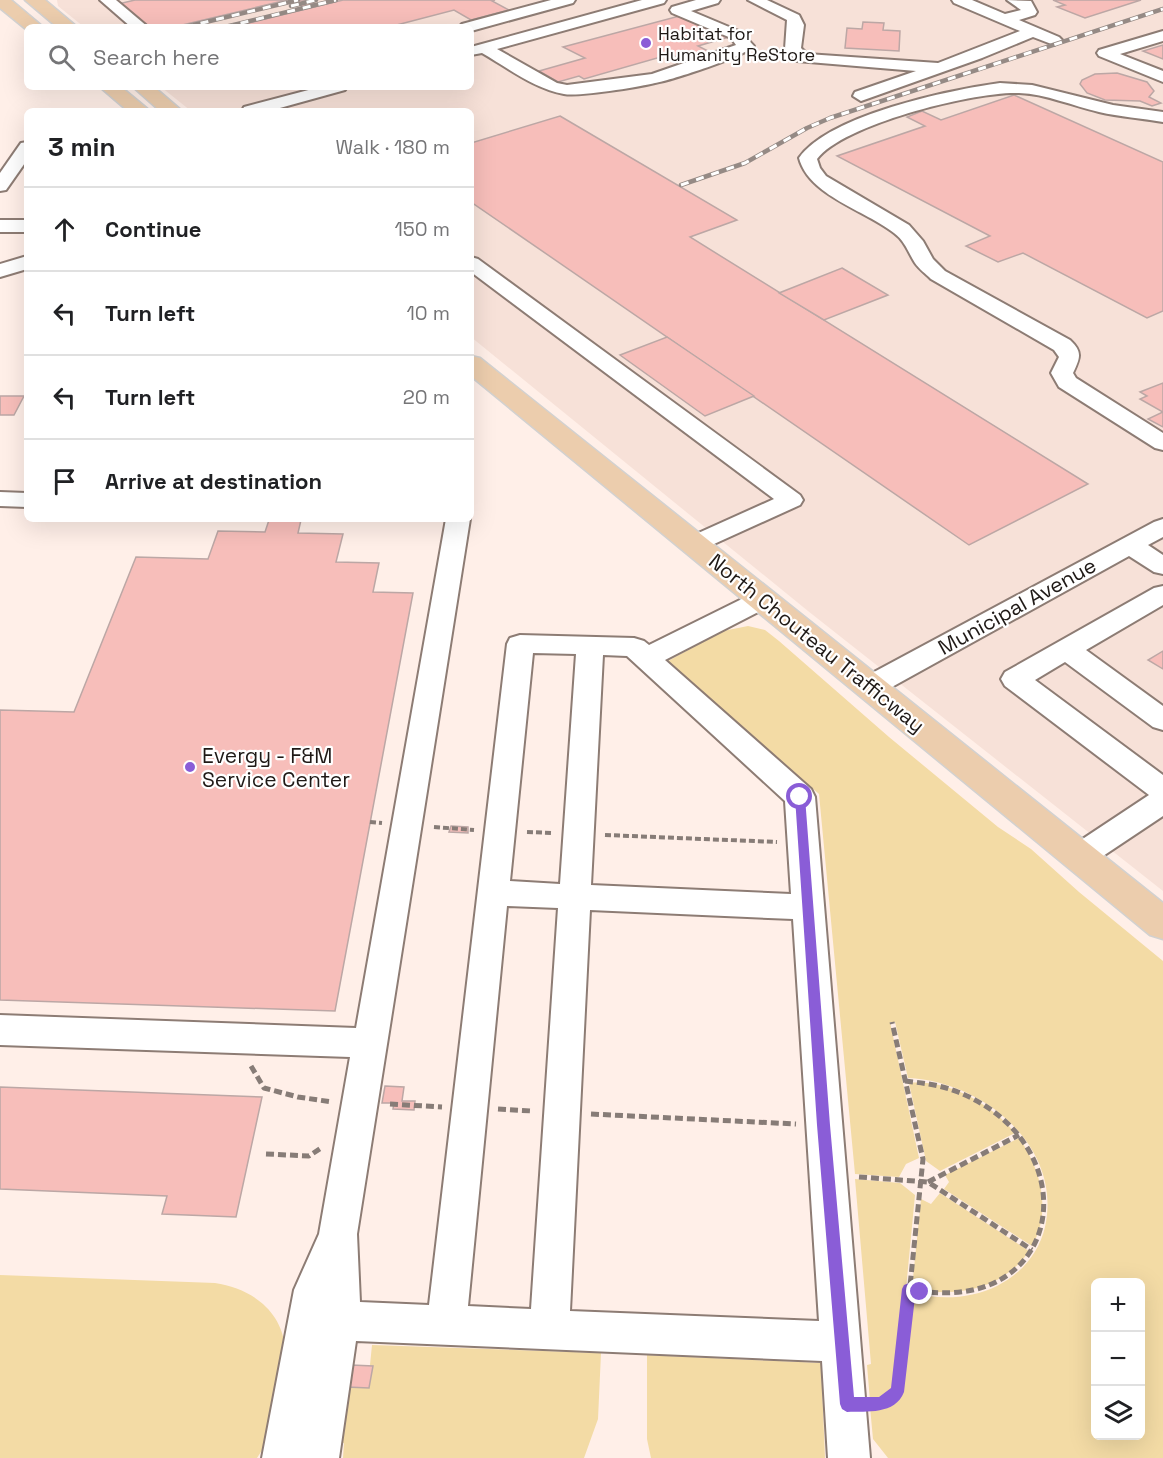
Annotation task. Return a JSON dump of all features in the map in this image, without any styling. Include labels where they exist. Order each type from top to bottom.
[{"type":"main road","points":[[39,2],[65,24]]},
{"type":"main road","points":[[5,6],[30,24]]},
{"type":"main road","points":[[113,90],[136,108]]},
{"type":"main road","points":[[146,90],[168,108]]},
{"type":"main road","name":"North Chouteau Trafficway","points":[[474,365],[1163,924]]},
{"type":"street","points":[[107,0],[136,24]]},
{"type":"street","points":[[474,25],[568,0]]},
{"type":"street","points":[[677,10],[713,0]]},
{"type":"street","points":[[755,0],[794,18],[796,25],[793,49],[803,58],[939,68]]},
{"type":"street","points":[[959,0],[1054,40]]},
{"type":"street","points":[[1004,19],[1030,12],[1026,4],[1014,0]]},
{"type":"street","points":[[595,17],[606,23],[615,23],[652,7]]},
{"type":"street","points":[[652,7],[677,10],[736,35],[746,46],[725,56],[654,79],[567,90],[551,86],[476,48],[595,17],[652,7]]},
{"type":"street","points":[[861,96],[1033,31]]},
{"type":"street","points":[[1163,36],[1106,53],[1163,77]]},
{"type":"street","points":[[1163,117],[1112,110],[1042,91],[992,88],[964,93],[859,125],[818,146],[808,158],[811,169],[820,180],[902,229],[916,244],[924,262],[938,275],[1070,351],[1062,373],[1067,382],[1163,443]]},
{"type":"street","points":[[261,108],[328,90]]},
{"type":"street","points":[[0,186],[24,151]]},
{"type":"street","points":[[0,271],[24,263]]},
{"type":"street","points":[[474,265],[791,500],[694,544]]},
{"type":"street","points":[[0,499],[24,500]]},
{"type":"street","points":[[283,1458],[324,1320],[341,1290],[338,1234],[458,522]]},
{"type":"street","name":"Municipal Avenue","points":[[871,686],[1163,527]]},
{"type":"street","points":[[1130,545],[1163,566]]},
{"type":"street","points":[[1163,594],[1015,680],[1163,790]]},
{"type":"street","points":[[646,658],[763,599]]},
{"type":"street","points":[[446,1325],[520,644],[634,647],[800,797],[847,1404],[849,1458]]},
{"type":"street","points":[[549,1330],[590,646]]},
{"type":"street","points":[[1066,649],[1163,720]]},
{"type":"street","points":[[1080,856],[1163,801]]},
{"type":"street","points":[[493,894],[808,907]]},
{"type":"street","points":[[0,1030],[371,1044]]},
{"type":"street","points":[[324,1320],[842,1342]]},
{"type":"street","points":[[318,1458],[324,1320]]},
{"type":"path","points":[[847,1404],[882,1404],[897,1392],[923,1159],[892,1022]]},
{"type":"path","points":[[234,1038],[264,1088],[298,1097],[360,1106]]},
{"type":"path","points":[[905,1081],[935,1083],[968,1095],[998,1113],[1019,1135],[1034,1158],[1044,1190],[1043,1221],[1032,1250],[1011,1274],[981,1289],[945,1295],[909,1289]]},
{"type":"path","points":[[855,1177],[927,1182],[1019,1135]]},
{"type":"path","points":[[927,1182],[1032,1250]]},
{"type":"shaded area","points":[[57,0],[1163,0],[1163,891],[808,611],[474,339],[474,108],[187,108],[165,90],[474,90],[474,24],[80,24],[58,6]]},
{"type":"shaded area","points":[[748,626],[765,630],[889,737],[998,827],[1031,849],[1163,961],[1163,1458],[888,1458],[873,1439],[870,1407],[891,1402],[898,1396],[903,1386],[912,1293],[933,1297],[977,1294],[1006,1281],[1021,1269],[1034,1254],[1045,1227],[1047,1197],[1042,1170],[1029,1145],[1011,1123],[989,1105],[963,1091],[936,1082],[908,1078],[895,1022],[890,1022],[919,1158],[906,1164],[899,1177],[855,1174],[819,794],[666,662],[723,631]]},
{"type":"shaded area","points":[[909,1083],[939,1085],[968,1096],[994,1112],[1015,1133],[940,1171],[926,1161]]},
{"type":"shaded area","points":[[1019,1138],[1033,1163],[1041,1190],[1042,1219],[1032,1246],[944,1189],[949,1182],[945,1175]]},
{"type":"shaded area","points":[[855,1179],[900,1183],[915,1195],[897,1383],[893,1392],[887,1397],[870,1401],[867,1365],[871,1364]]},
{"type":"shaded area","points":[[940,1193],[1029,1251],[1019,1264],[1006,1274],[977,1288],[944,1292],[912,1288],[921,1199],[931,1204]]},
{"type":"shaded area","points":[[0,1275],[215,1283],[240,1290],[262,1303],[278,1323],[285,1348],[264,1442],[266,1444],[257,1458],[0,1458]]},
{"type":"shaded area","points":[[372,1345],[601,1353],[598,1419],[584,1458],[343,1458],[344,1443],[340,1443],[345,1387],[372,1366],[370,1365]]},
{"type":"shaded area","points":[[647,1355],[821,1363],[825,1458],[651,1458],[647,1439]]},
{"type":"building","points":[[135,0],[287,0],[187,24],[146,24],[118,4]]},
{"type":"building","points":[[291,0],[307,0],[317,6],[306,9]]},
{"type":"building","points":[[343,0],[495,0],[492,1],[509,10],[471,20],[454,10],[400,24],[244,24]]},
{"type":"building","points":[[1053,0],[1141,0],[1085,18],[1057,7],[1065,5]]},
{"type":"building","points":[[683,15],[729,37],[698,46],[714,54],[687,62],[671,54],[584,79],[579,76],[558,82],[539,71],[585,58],[563,47]]},
{"type":"building","points":[[863,22],[884,23],[883,30],[900,31],[899,51],[845,48],[847,28],[862,29]]},
{"type":"building","points":[[1163,45],[1163,59],[1143,51]]},
{"type":"building","points":[[1117,73],[1147,82],[1154,91],[1149,97],[1161,103],[1152,106],[1140,101],[1105,100],[1087,93],[1080,84],[1082,80],[1095,74]]},
{"type":"building","points":[[1014,95],[1163,162],[1163,311],[1147,318],[1023,253],[998,262],[966,246],[990,236],[837,156],[925,126],[907,117],[922,111],[941,120]]},
{"type":"building","points":[[560,116],[737,220],[690,237],[1088,484],[969,545],[474,204],[474,142]]},
{"type":"building","points":[[842,268],[888,295],[824,320],[779,293]]},
{"type":"building","points":[[667,337],[754,396],[705,416],[620,355]]},
{"type":"building","points":[[1163,383],[1163,412],[1140,399],[1147,396],[1140,392]]},
{"type":"building","points":[[0,396],[24,396],[14,415],[0,415]]},
{"type":"building","points":[[1163,412],[1163,427],[1148,419]]},
{"type":"building","name":"Evergy - F&M Service Center","points":[[268,522],[301,522],[298,533],[343,534],[336,562],[379,563],[373,592],[413,593],[335,1011],[0,1000],[0,710],[74,712],[136,557],[208,559],[218,531],[265,532]]},
{"type":"building","points":[[1163,651],[1163,669],[1148,660]]},
{"type":"building","points":[[451,826],[468,827],[468,833],[449,832]]},
{"type":"building","points":[[385,1086],[404,1087],[402,1101],[415,1101],[414,1110],[393,1109],[394,1103],[382,1103]]},
{"type":"building","points":[[0,1087],[262,1097],[236,1217],[162,1214],[167,1196],[0,1189]]},
{"type":"building","points":[[351,1365],[373,1366],[369,1388],[347,1387]]},
{"type":"railway","points":[[198,24],[298,0]]},
{"type":"railway","points":[[291,6],[316,0]]},
{"type":"railway","points":[[237,24],[336,0]]},
{"type":"railway","points":[[681,185],[745,163],[807,128],[830,118],[1163,9]]},
{"type":"place","name":"Habitat for Humanity ReStore","points":[[646,43]]},
{"type":"place","name":"Evergy - F&M Service Center","points":[[190,767]]},
{"type":"route","points":[[800,797],[847,1404],[882,1404],[889,1401],[897,1392],[900,1384],[909,1289],[920,1292]]}]
